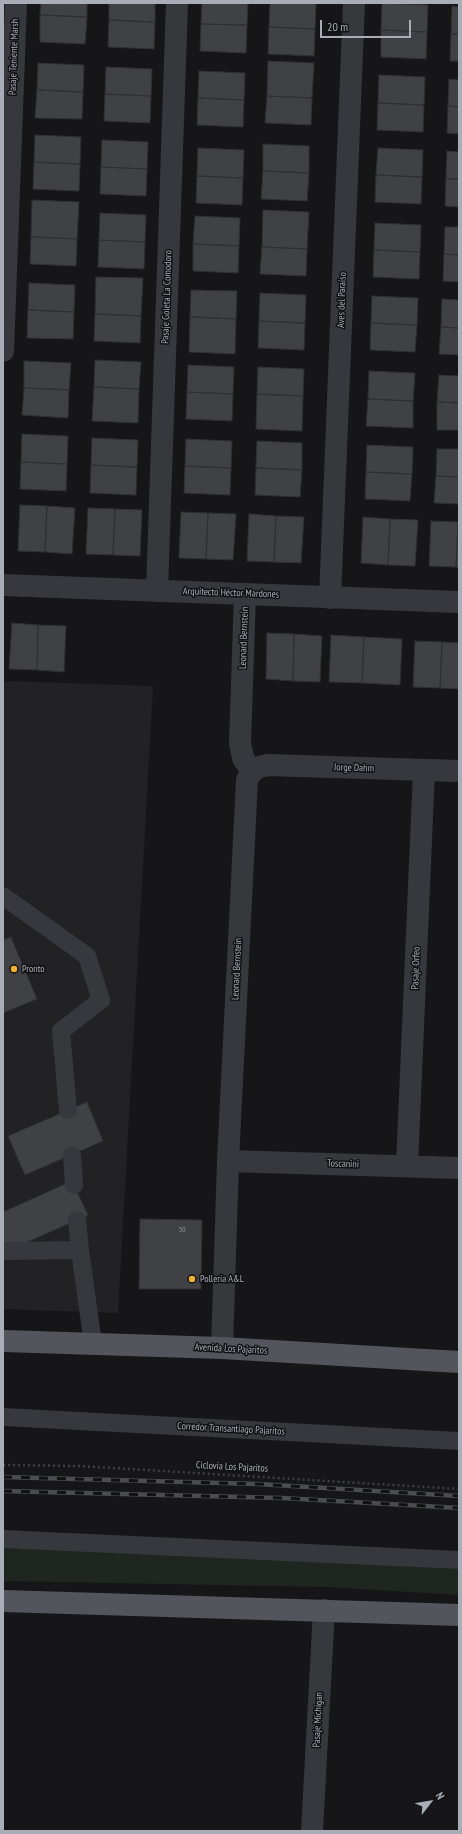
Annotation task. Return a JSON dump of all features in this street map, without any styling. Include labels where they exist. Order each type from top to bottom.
[{"type":"main road","name":"Avenida Los Pajaritos","points":[[3,1341],[222,1348],[459,1362]]},
{"type":"main road","points":[[3,1601],[459,1615]]},
{"type":"street","name":"Pasaje Teniente Marsh","points":[[3,351],[16,3]]},
{"type":"street","name":"Pasaje Goleta La Comodoro","points":[[157,591],[177,3]]},
{"type":"street","name":"Aves del Paraíso","points":[[330,598],[354,3]]},
{"type":"street","name":"Arquitecto Héctor Mardones","points":[[3,585],[459,602]]},
{"type":"street","name":"Leonard Bernstein","points":[[222,1348],[228,1161],[245,789],[247,780],[252,772],[242,758],[240,743],[245,594]]},
{"type":"street","name":"Jorge Dahm","points":[[252,772],[259,767],[268,765],[459,771]]},
{"type":"street","name":"Pasaje Orfeo","points":[[407,1166],[424,770]]},
{"type":"street","name":"Toscanini","points":[[228,1161],[459,1168]]},
{"type":"street","name":"Pasaje Michigan","points":[[312,1831],[324,1610]]},
{"type":"lane","points":[[3,896],[87,956],[101,1000],[61,1031],[68,1110]]},
{"type":"lane","points":[[72,1155],[74,1185]]},
{"type":"lane","points":[[77,1220],[93,1344]]},
{"type":"lane","points":[[8,1251],[80,1250]]},
{"type":"lane","name":"Corredor Transantiago Pajaritos","points":[[3,1417],[459,1441]]},
{"type":"lane","points":[[3,1538],[459,1560]]},
{"type":"path","name":"Ciclovía Los Pajaritos","points":[[3,1465],[79,1466],[459,1489]]},
{"type":"shaded area","points":[[3,681],[153,686],[118,1313],[3,1309]]},
{"type":"shaded area","points":[[3,1548],[115,1551],[459,1569],[459,1595],[326,1587],[3,1581]]},
{"type":"building","points":[[41,3],[87,3],[87,17],[40,15]]},
{"type":"building","points":[[109,3],[155,3],[155,22],[109,20]]},
{"type":"building","points":[[202,3],[248,3],[247,25],[201,24]]},
{"type":"building","points":[[270,3],[316,3],[315,29],[269,27]]},
{"type":"building","points":[[382,3],[428,5],[427,32],[381,30]]},
{"type":"building","points":[[452,6],[459,7],[459,34],[451,34]]},
{"type":"building","points":[[40,15],[87,17],[85,44],[40,42]]},
{"type":"building","points":[[109,20],[155,22],[154,49],[108,47]]},
{"type":"building","points":[[201,24],[247,25],[246,53],[200,51]]},
{"type":"building","points":[[269,27],[315,29],[314,56],[268,54]]},
{"type":"building","points":[[381,30],[427,32],[426,59],[381,57]]},
{"type":"building","points":[[451,34],[459,34],[459,61],[450,61]]},
{"type":"building","points":[[268,61],[314,63],[312,98],[267,96]]},
{"type":"building","points":[[38,63],[84,65],[83,92],[37,90]]},
{"type":"building","points":[[106,67],[152,69],[151,96],[105,94]]},
{"type":"building","points":[[199,71],[245,73],[244,100],[198,98]]},
{"type":"building","points":[[379,75],[425,77],[424,105],[378,103]]},
{"type":"building","points":[[449,79],[459,80],[459,107],[448,106]]},
{"type":"building","points":[[37,90],[83,92],[82,119],[35,118]]},
{"type":"building","points":[[105,94],[151,96],[150,123],[104,121]]},
{"type":"building","points":[[267,96],[312,98],[311,125],[265,123]]},
{"type":"building","points":[[198,98],[244,100],[243,127],[197,125]]},
{"type":"building","points":[[378,103],[424,105],[423,132],[377,130]]},
{"type":"building","points":[[448,106],[459,107],[459,134],[447,133]]},
{"type":"building","points":[[35,135],[81,137],[80,164],[34,162]]},
{"type":"building","points":[[102,140],[148,142],[147,169],[101,167]]},
{"type":"building","points":[[263,144],[309,146],[309,173],[263,171]]},
{"type":"building","points":[[198,148],[244,150],[243,178],[197,176]]},
{"type":"building","points":[[378,148],[423,150],[422,177],[376,175]]},
{"type":"building","points":[[447,151],[459,152],[459,179],[446,179]]},
{"type":"building","points":[[34,162],[80,164],[79,191],[33,189]]},
{"type":"building","points":[[101,167],[147,169],[146,196],[100,194]]},
{"type":"building","points":[[263,171],[309,173],[307,201],[261,199]]},
{"type":"building","points":[[376,175],[422,177],[421,204],[375,202]]},
{"type":"building","points":[[197,176],[243,178],[242,205],[196,203]]},
{"type":"building","points":[[446,179],[459,179],[459,207],[445,206]]},
{"type":"building","points":[[32,200],[79,202],[77,239],[31,237]]},
{"type":"building","points":[[263,210],[309,212],[307,249],[262,247]]},
{"type":"building","points":[[100,213],[146,215],[145,242],[99,240]]},
{"type":"building","points":[[195,216],[240,218],[239,246],[193,244]]},
{"type":"building","points":[[375,223],[421,225],[420,252],[374,250]]},
{"type":"building","points":[[445,227],[459,227],[459,255],[444,254]]},
{"type":"building","points":[[31,237],[77,239],[76,266],[30,264]]},
{"type":"building","points":[[99,240],[145,242],[144,269],[98,267]]},
{"type":"building","points":[[193,244],[239,246],[238,273],[193,271]]},
{"type":"building","points":[[262,247],[307,249],[306,276],[260,274]]},
{"type":"building","points":[[374,250],[420,252],[419,279],[373,277]]},
{"type":"building","points":[[444,254],[459,255],[459,282],[443,281]]},
{"type":"building","points":[[96,277],[143,278],[141,316],[95,314]]},
{"type":"building","points":[[29,283],[75,285],[74,312],[28,310]]},
{"type":"building","points":[[191,290],[237,291],[236,319],[190,317]]},
{"type":"building","points":[[260,293],[306,295],[305,323],[259,321]]},
{"type":"building","points":[[372,296],[418,298],[417,325],[371,323]]},
{"type":"building","points":[[442,299],[459,300],[459,328],[441,327]]},
{"type":"building","points":[[28,310],[74,312],[73,339],[27,338]]},
{"type":"building","points":[[95,314],[141,316],[140,343],[94,341]]},
{"type":"building","points":[[190,317],[236,319],[235,354],[189,352]]},
{"type":"building","points":[[259,321],[305,323],[304,350],[258,348]]},
{"type":"building","points":[[371,323],[417,325],[415,352],[370,350]]},
{"type":"building","points":[[441,327],[459,328],[459,355],[439,354]]},
{"type":"building","points":[[95,360],[141,362],[139,389],[94,387]]},
{"type":"building","points":[[24,361],[71,363],[69,390],[24,388]]},
{"type":"building","points":[[188,365],[234,367],[233,394],[187,392]]},
{"type":"building","points":[[258,367],[304,369],[303,396],[257,394]]},
{"type":"building","points":[[369,371],[415,373],[413,401],[368,399]]},
{"type":"building","points":[[439,375],[459,376],[459,403],[437,402]]},
{"type":"building","points":[[94,387],[139,389],[138,423],[92,421]]},
{"type":"building","points":[[24,388],[69,390],[68,418],[22,415]]},
{"type":"building","points":[[187,392],[233,394],[232,421],[186,419]]},
{"type":"building","points":[[257,394],[303,396],[302,431],[256,429]]},
{"type":"building","points":[[368,399],[413,401],[413,428],[366,426]]},
{"type":"building","points":[[437,402],[459,403],[459,430],[437,430]]},
{"type":"building","points":[[22,434],[68,436],[67,464],[21,462]]},
{"type":"building","points":[[92,438],[138,440],[137,467],[91,465]]},
{"type":"building","points":[[186,439],[232,441],[231,468],[185,466]]},
{"type":"building","points":[[257,441],[302,443],[302,470],[256,468]]},
{"type":"building","points":[[367,445],[413,447],[412,474],[366,472]]},
{"type":"building","points":[[437,449],[459,449],[459,477],[436,476]]},
{"type":"building","points":[[21,462],[67,464],[66,491],[20,489]]},
{"type":"building","points":[[91,465],[137,467],[136,495],[90,493]]},
{"type":"building","points":[[185,466],[231,468],[230,495],[184,493]]},
{"type":"building","points":[[256,468],[302,470],[300,497],[255,495]]},
{"type":"building","points":[[366,472],[412,474],[410,501],[365,499]]},
{"type":"building","points":[[436,476],[459,477],[459,504],[434,503]]},
{"type":"building","points":[[20,505],[47,506],[45,552],[18,551]]},
{"type":"building","points":[[47,506],[75,508],[72,554],[45,552]]},
{"type":"building","points":[[88,508],[115,509],[113,555],[86,554]]},
{"type":"building","points":[[115,509],[142,510],[140,556],[113,555]]},
{"type":"building","points":[[181,512],[208,513],[206,559],[179,558]]},
{"type":"building","points":[[208,513],[236,514],[233,560],[206,559]]},
{"type":"building","points":[[249,514],[276,516],[274,562],[247,561]]},
{"type":"building","points":[[276,516],[304,517],[301,563],[274,562]]},
{"type":"building","points":[[363,517],[390,519],[388,565],[361,563]]},
{"type":"building","points":[[390,519],[418,520],[415,566],[388,565]]},
{"type":"building","points":[[431,521],[458,522],[456,567],[429,566]]},
{"type":"building","points":[[459,522],[459,568],[456,567]]},
{"type":"building","points":[[12,623],[38,625],[37,670],[9,669]]},
{"type":"building","points":[[38,625],[66,626],[64,672],[37,670]]},
{"type":"building","points":[[267,633],[294,634],[293,681],[266,679]]},
{"type":"building","points":[[294,634],[322,636],[320,682],[293,681]]},
{"type":"building","points":[[331,635],[364,637],[362,683],[329,682]]},
{"type":"building","points":[[364,637],[402,639],[400,685],[362,683]]},
{"type":"building","points":[[415,641],[442,642],[440,688],[413,687]]},
{"type":"building","points":[[442,642],[459,643],[459,689],[440,688]]},
{"type":"building","name":"Pronto","points":[[11,937],[37,999],[3,1013],[3,940]]},
{"type":"building","points":[[87,1102],[103,1141],[25,1175],[8,1136]]},
{"type":"building","points":[[72,1181],[88,1215],[3,1253],[3,1212]]},
{"type":"building","points":[[140,1219],[202,1220],[201,1289],[139,1289]]},
{"type":"railway","points":[[3,1477],[258,1484],[459,1496]]},
{"type":"railway","points":[[3,1491],[282,1498],[459,1508]]},
{"type":"place","name":"Pronto","points":[[14,969]]},
{"type":"place","name":"Pollería A&L","points":[[192,1279]]}]
